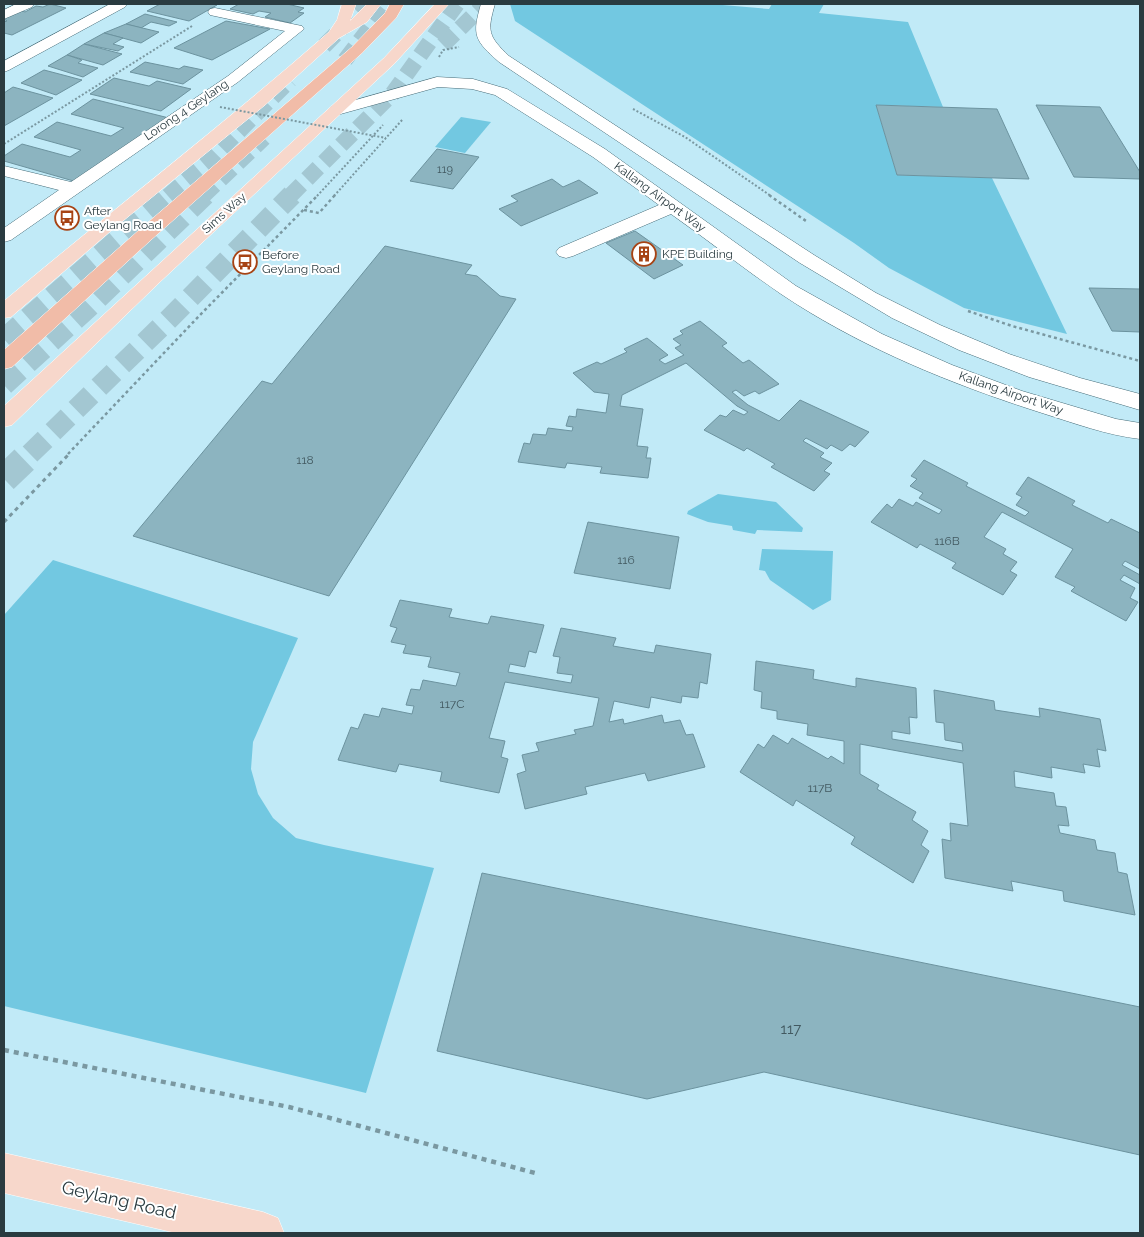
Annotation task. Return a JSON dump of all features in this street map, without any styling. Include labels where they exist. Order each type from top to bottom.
[{"type":"highway","points":[[4,362],[357,50],[391,15],[397,4]]},
{"type":"main road","points":[[4,312],[106,225],[259,102],[334,35],[344,20],[349,4]]},
{"type":"main road","points":[[334,35],[349,29],[363,20],[374,4]]},
{"type":"main road","name":"Sims Way","points":[[4,419],[154,277],[389,62],[442,4]]},
{"type":"main road","name":"Geylang Road","points":[[4,1173],[263,1233]]},
{"type":"street","points":[[4,16],[27,4]]},
{"type":"street","points":[[4,67],[120,4]]},
{"type":"street","name":"Kallang Airport Way","points":[[488,4],[483,19],[482,32],[485,42],[504,58],[796,251],[870,297],[932,328],[1012,362],[1111,395],[1140,402]]},
{"type":"street","name":"Lorong 4 Geylang","points":[[4,236],[232,79],[297,28],[214,12]]},
{"type":"street","name":"Kallang Airport Way","points":[[337,110],[437,82],[456,81],[501,92],[599,153],[789,290],[874,339],[944,370],[1014,396],[1116,427],[1140,432]]},
{"type":"street","points":[[4,171],[73,188]]},
{"type":"street","points":[[566,252],[673,206]]},
{"type":"path","points":[[4,144],[214,12]]},
{"type":"path","points":[[628,106],[684,137],[811,225]]},
{"type":"path","points":[[220,107],[386,138],[319,213],[304,210]]},
{"type":"path","points":[[4,522],[193,322],[304,210],[384,123]]},
{"type":"path","points":[[960,308],[1012,326],[1140,361]]},
{"type":"path","points":[[4,1050],[289,1107],[535,1173]]},
{"type":"shaded area","points":[[510,4],[711,4],[769,9],[772,4],[824,4],[819,13],[908,22],[943,107],[876,105],[897,175],[992,178],[1067,334],[964,308],[889,268],[854,243],[515,21]]},
{"type":"shaded area","points":[[461,117],[491,122],[465,153],[435,147]]},
{"type":"shaded area","points":[[718,494],[776,502],[803,528],[802,532],[757,530],[755,534],[733,530],[732,526],[708,522],[687,514],[688,511]]},
{"type":"shaded area","points":[[762,549],[833,551],[831,600],[813,610],[770,580],[765,571],[759,570]]},
{"type":"shaded area","points":[[53,560],[298,638],[253,742],[251,769],[258,794],[273,818],[296,838],[434,868],[366,1093],[4,1006],[4,615]]},
{"type":"building","points":[[50,4],[66,8],[12,35],[4,33],[4,22],[7,21],[4,19],[20,10],[25,12],[36,6],[43,7]]},
{"type":"building","points":[[160,4],[217,5],[189,21],[147,11]]},
{"type":"building","points":[[239,4],[287,4],[304,8],[298,12],[304,13],[290,23],[265,17],[271,13],[259,11],[253,14],[230,9]]},
{"type":"building","points":[[145,14],[177,22],[169,26],[151,22],[141,28],[126,24]]},
{"type":"building","points":[[226,21],[270,29],[212,60],[174,48]]},
{"type":"building","points":[[126,24],[159,32],[141,43],[104,33]]},
{"type":"building","points":[[104,33],[123,38],[113,44],[124,47],[118,51],[84,44]]},
{"type":"building","points":[[84,44],[122,54],[103,65],[67,55]]},
{"type":"building","points":[[67,55],[82,60],[78,63],[98,68],[83,77],[48,66]]},
{"type":"building","points":[[145,62],[179,69],[184,66],[203,70],[183,84],[130,72]]},
{"type":"building","points":[[44,70],[82,80],[56,95],[21,83]]},
{"type":"building","points":[[114,78],[149,86],[157,81],[191,89],[161,111],[90,94]]},
{"type":"building","points":[[13,87],[53,98],[4,126],[4,93]]},
{"type":"building","points":[[93,99],[169,118],[77,182],[4,161],[4,156],[22,144],[70,157],[81,150],[34,137],[57,122],[111,136],[124,128],[71,114]]},
{"type":"building","points":[[876,105],[997,109],[1029,179],[897,175]]},
{"type":"building","points":[[1036,105],[1100,107],[1140,172],[1140,179],[1074,177]]},
{"type":"building","points":[[437,149],[479,157],[453,189],[410,181]]},
{"type":"building","points":[[552,179],[563,187],[579,180],[598,193],[521,226],[499,209],[518,201],[511,196]]},
{"type":"building","name":"KPE Building","points":[[635,231],[683,265],[654,279],[606,243]]},
{"type":"building","points":[[385,246],[472,265],[465,274],[477,276],[500,296],[516,299],[329,596],[133,536],[262,381],[272,384]]},
{"type":"building","points":[[1089,288],[1140,289],[1140,332],[1112,331]]},
{"type":"building","points":[[700,321],[727,343],[722,346],[743,363],[749,360],[779,384],[759,394],[755,391],[744,396],[736,390],[732,392],[748,405],[779,421],[800,400],[869,432],[855,447],[850,444],[842,451],[831,445],[827,449],[806,438],[803,441],[824,453],[820,457],[832,463],[824,471],[830,474],[814,491],[771,467],[775,464],[747,448],[744,451],[704,430],[720,415],[726,417],[733,410],[744,415],[748,412],[737,406],[686,363],[622,395],[620,406],[643,409],[637,446],[648,447],[646,458],[651,458],[648,478],[600,473],[602,467],[567,463],[565,468],[518,462],[524,443],[530,444],[533,434],[546,435],[548,428],[572,431],[573,427],[566,426],[569,416],[576,417],[577,409],[606,413],[609,394],[594,392],[573,373],[597,362],[601,364],[627,352],[624,349],[647,338],[668,355],[659,360],[665,364],[684,355],[675,348],[681,345],[673,339],[683,334],[680,331]]},
{"type":"building","points":[[924,460],[968,483],[966,486],[1025,516],[1029,512],[1016,505],[1022,497],[1016,494],[1028,477],[1075,501],[1072,505],[1108,523],[1111,519],[1140,533],[1140,569],[1125,561],[1122,565],[1140,575],[1140,584],[1124,575],[1120,580],[1135,588],[1130,598],[1138,602],[1126,621],[1071,591],[1075,587],[1055,577],[1073,549],[1002,512],[984,537],[1006,549],[1003,554],[1017,562],[1010,571],[1017,575],[1003,595],[952,568],[956,563],[920,544],[917,548],[871,522],[887,504],[892,508],[899,499],[913,506],[916,502],[939,514],[942,510],[919,498],[923,493],[910,486],[917,479],[911,476]]},
{"type":"building","points":[[588,522],[679,537],[670,589],[574,573]]},
{"type":"building","points":[[400,600],[452,609],[449,617],[488,624],[491,616],[544,625],[536,653],[529,651],[525,667],[510,664],[508,672],[571,683],[573,675],[557,673],[560,657],[553,656],[561,628],[616,638],[613,646],[654,653],[656,645],[711,654],[707,684],[700,682],[698,698],[682,696],[681,703],[651,697],[649,708],[614,701],[609,722],[623,719],[624,724],[662,715],[664,723],[680,720],[686,735],[693,734],[705,767],[648,781],[645,773],[585,787],[587,794],[525,809],[517,774],[526,771],[522,755],[539,751],[536,743],[576,734],[574,730],[593,726],[599,698],[505,682],[489,738],[505,741],[501,757],[508,759],[499,793],[440,781],[442,772],[399,764],[396,772],[338,760],[351,727],[358,729],[364,714],[379,717],[382,708],[412,714],[414,706],[406,705],[411,689],[420,690],[423,680],[456,686],[460,673],[428,667],[431,657],[403,653],[406,645],[391,642],[397,628],[390,626]]},
{"type":"building","points":[[756,661],[814,670],[813,679],[856,687],[856,678],[916,688],[917,718],[909,717],[910,734],[892,731],[892,739],[963,751],[962,743],[945,740],[944,723],[936,722],[934,690],[994,701],[995,710],[1040,717],[1039,708],[1100,719],[1106,751],[1097,749],[1100,767],[1083,764],[1085,773],[1051,767],[1052,778],[1014,771],[1015,787],[1054,793],[1056,806],[1066,807],[1069,826],[1058,825],[1060,833],[1095,840],[1097,850],[1115,853],[1118,872],[1127,874],[1135,915],[1064,901],[1063,891],[1011,881],[1013,891],[945,878],[942,839],[951,841],[950,823],[968,826],[963,763],[860,744],[860,774],[879,785],[877,789],[916,812],[912,820],[928,831],[921,845],[929,851],[913,883],[851,844],[855,837],[796,800],[793,806],[740,772],[758,744],[764,748],[773,735],[788,744],[792,738],[828,759],[831,756],[844,764],[844,741],[807,735],[808,724],[777,719],[777,711],[761,708],[762,692],[754,690]]},
{"type":"building","points":[[482,873],[1140,1007],[1140,1155],[764,1072],[647,1099],[437,1051]]},
{"type":"tunnel","points":[[324,46],[366,4]]},
{"type":"tunnel","points":[[345,60],[388,4]]},
{"type":"tunnel","points":[[290,196],[393,93],[457,4]]},
{"type":"tunnel","points":[[443,45],[485,4]]},
{"type":"tunnel","points":[[168,196],[211,159],[290,80]]},
{"type":"tunnel","points":[[203,196],[264,138]]},
{"type":"tunnel","points":[[4,339],[169,195]]},
{"type":"tunnel","points":[[4,385],[89,307],[205,195]]},
{"type":"tunnel","points":[[30,454],[169,319],[292,195]]},
{"type":"tunnel","points":[[4,479],[31,453]]},
{"type":"place","name":"After Geylang Road","points":[[67,218]]},
{"type":"place","name":"KPE Building","points":[[644,254]]},
{"type":"place","name":"Before Geylang Road","points":[[245,262]]}]
